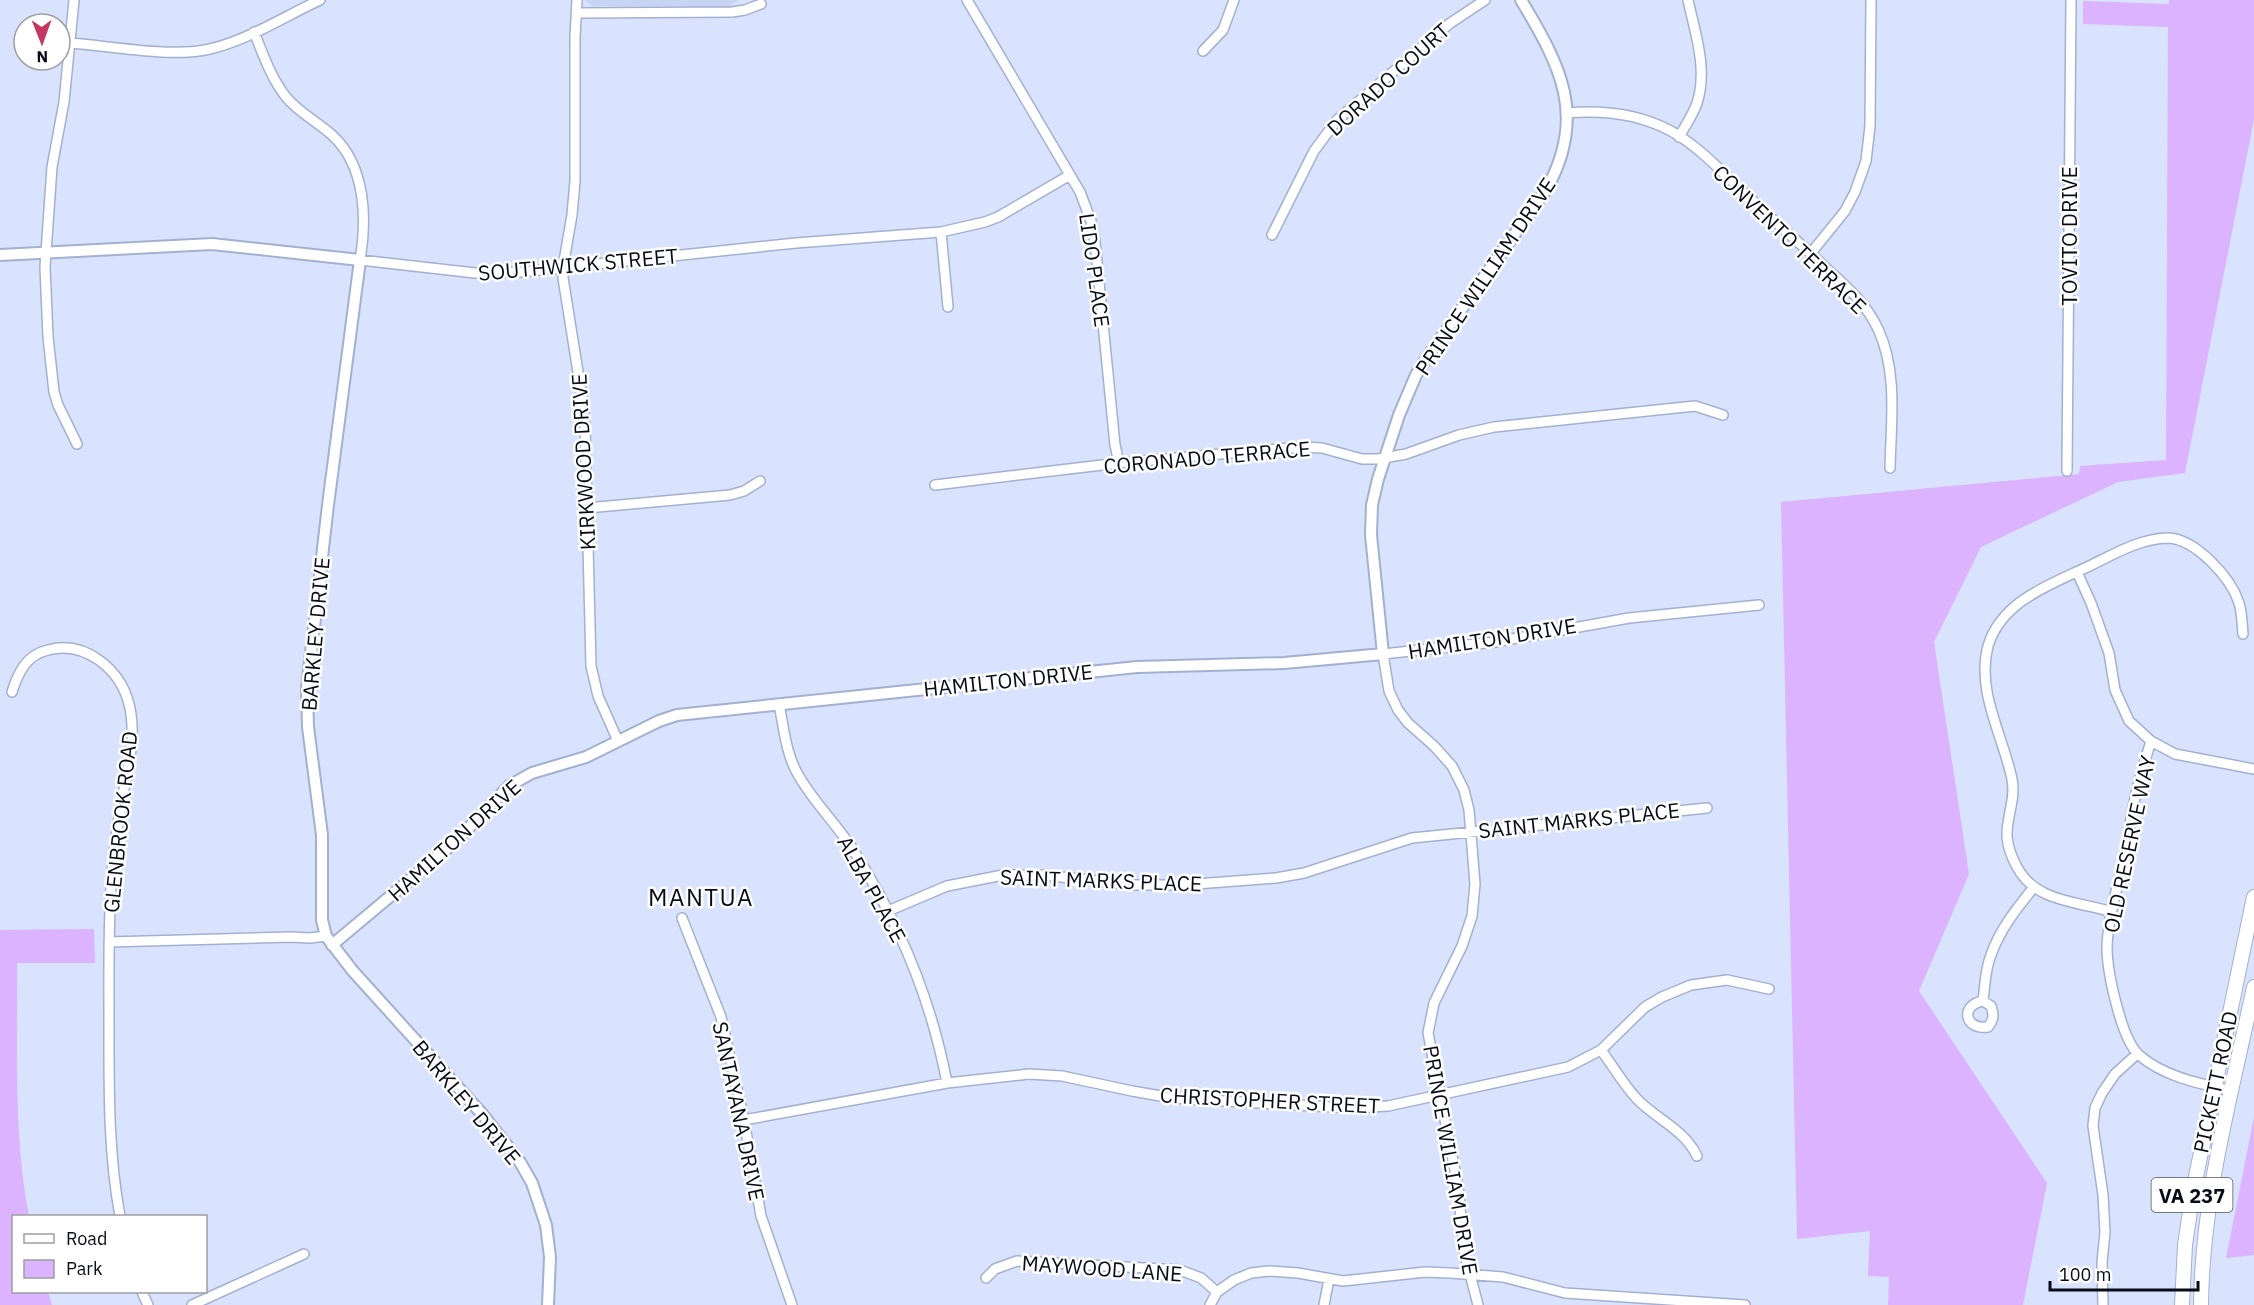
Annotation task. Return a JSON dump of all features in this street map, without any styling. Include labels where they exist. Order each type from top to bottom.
[{"type":"main road","name":"PICKETT ROAD","points":[[2182,1305],[2185,1245],[2193,1191],[2254,897]]},
{"type":"main road","name":"PICKETT ROAD","points":[[2201,1305],[2203,1247],[2208,1216],[2254,987]]},
{"type":"street","points":[[72,22],[74,0]]},
{"type":"street","points":[[72,43],[190,51],[216,47],[254,32],[320,0]]},
{"type":"street","name":"KIRKWOOD DRIVE","points":[[577,0],[575,181],[563,267],[582,398],[591,666],[598,696],[618,741]]},
{"type":"street","name":"LIDO PLACE","points":[[967,0],[1084,200],[1095,242],[1115,445],[1119,463]]},
{"type":"street","points":[[1203,51],[1223,30],[1234,0]]},
{"type":"street","name":"DORADO COURT","points":[[1272,235],[1314,151],[1337,120],[1449,24],[1485,0]]},
{"type":"street","name":"PRINCE WILLIAM DRIVE","points":[[1478,1305],[1462,1234],[1458,1186],[1429,1046],[1430,1018],[1438,992],[1462,946],[1473,916],[1475,884],[1471,831],[1467,802],[1459,778],[1444,755],[1407,723],[1389,691],[1383,654],[1371,521],[1375,492],[1384,458],[1416,375],[1551,181],[1557,166],[1564,141],[1567,113],[1565,94],[1556,62],[1521,0]]},
{"type":"street","points":[[1679,137],[1696,103],[1701,78],[1700,55],[1688,0]]},
{"type":"street","points":[[1811,253],[1845,211],[1861,178],[1866,161],[1870,126],[1871,0]]},
{"type":"street","name":"TOVITO DRIVE","points":[[2067,471],[2071,0]]},
{"type":"street","points":[[577,13],[732,12],[761,4]]},
{"type":"street","name":"BARKLEY DRIVE","points":[[254,32],[269,69],[284,95],[299,110],[334,137],[350,161],[359,184],[364,209],[360,260],[307,688],[308,727],[322,835],[322,920],[329,940],[352,970],[483,1114],[520,1162],[536,1194],[546,1225],[550,1257],[548,1305]]},
{"type":"street","points":[[67,72],[52,167],[46,253],[48,337],[57,405],[77,444]]},
{"type":"street","name":"CONVENTO TERRACE","points":[[1567,113],[1597,112],[1624,115],[1645,120],[1679,137],[1811,253],[1862,303],[1882,340],[1890,371],[1892,390],[1890,468]]},
{"type":"street","name":"SOUTHWICK STREET","points":[[0,255],[212,244],[475,273],[520,272],[964,228],[998,217],[1070,175]]},
{"type":"street","points":[[941,232],[948,307]]},
{"type":"street","name":"CORONADO TERRACE","points":[[935,485],[1119,463],[1300,447],[1322,448],[1362,459],[1384,458],[1494,427],[1695,406],[1723,415]]},
{"type":"street","points":[[587,508],[730,495],[744,491],[760,481]]},
{"type":"street","points":[[2112,912],[2052,897],[2034,887],[2021,874],[2011,857],[2007,835],[2013,800],[2012,782],[1984,674],[1988,646],[2000,620],[2032,593],[2140,543],[2170,538],[2195,548],[2214,564],[2239,603],[2243,634]]},
{"type":"street","points":[[2077,572],[2109,652],[2115,690],[2130,721],[2151,741],[2175,754],[2254,770]]},
{"type":"street","name":"HAMILTON DRIVE","points":[[329,940],[455,842],[508,786],[532,773],[586,757],[659,721],[677,715],[1137,667],[1284,663],[1383,654],[1485,643],[1629,618],[1759,605]]},
{"type":"street","name":"GLENBROOK ROAD","points":[[12,692],[20,668],[32,656],[58,648],[74,649],[99,660],[112,670],[126,693],[131,715],[132,743],[115,844],[109,942],[109,1092],[113,1168],[120,1215]]},
{"type":"street","name":"ALBA PLACE","points":[[779,704],[790,757],[800,779],[851,847],[888,911],[928,1005],[939,1042],[947,1083]]},
{"type":"street","name":"OLD RESERVE WAY","points":[[2151,741],[2134,802],[2112,912],[2107,946],[2109,971],[2123,1028],[2138,1054],[2159,1068],[2232,1090]]},
{"type":"street","name":"SAINT MARKS PLACE","points":[[888,911],[947,886],[1003,875],[1043,875],[1133,885],[1183,885],[1276,878],[1304,873],[1412,838],[1707,808]]},
{"type":"street","points":[[1983,1001],[1990,957],[1999,936],[2034,887]]},
{"type":"street","name":"SANTAYANA DRIVE","points":[[682,918],[721,1017],[744,1119],[761,1216],[792,1305]]},
{"type":"street","points":[[109,942],[291,937],[329,940]]},
{"type":"street","name":"CHRISTOPHER STREET","points":[[744,1119],[947,1083],[1010,1075],[1050,1075],[1085,1080],[1154,1096],[1358,1108],[1388,1106],[1558,1070],[1600,1050],[1645,1007],[1681,988],[1703,982],[1727,980],[1769,989]]},
{"type":"street","points":[[1600,1050],[1637,1099],[1680,1132],[1697,1156]]},
{"type":"street","points":[[2103,1305],[2102,1262],[2106,1232],[2103,1195],[2092,1126],[2095,1108],[2102,1092],[2115,1074],[2138,1054]]},
{"type":"street","points":[[192,1305],[304,1254]]},
{"type":"street","name":"MAYWOOD LANE","points":[[986,1278],[995,1269],[1017,1261],[1180,1270],[1201,1278],[1217,1292]]},
{"type":"street","points":[[1209,1305],[1217,1292],[1234,1280],[1251,1273],[1280,1272],[1357,1281],[1425,1272],[1523,1280],[1565,1293],[1745,1305]]},
{"type":"street","points":[[1324,1305],[1329,1279]]},
{"type":"shaded area","points":[[585,0],[739,0],[729,6],[592,6]]},
{"type":"green space","points":[[2169,0],[2254,0],[2254,119],[2185,473],[2118,482],[1981,547],[1934,642],[1969,874],[1919,991],[2047,1183],[2023,1305],[1888,1305],[1889,1277],[1868,1276],[1870,1231],[1797,1239],[1781,502],[2079,474],[2080,466],[2166,460],[2168,27],[2083,24],[2083,1],[2169,4]]},
{"type":"green space","points":[[94,929],[95,963],[17,963],[18,1122],[29,1215],[12,1215],[12,1293],[48,1293],[52,1305],[0,1305],[0,930]]},
{"type":"green space","points":[[2254,1117],[2254,1255],[2226,1258]]},
{"type":"district","name":"MANTUA","points":[[701,897]]}]
